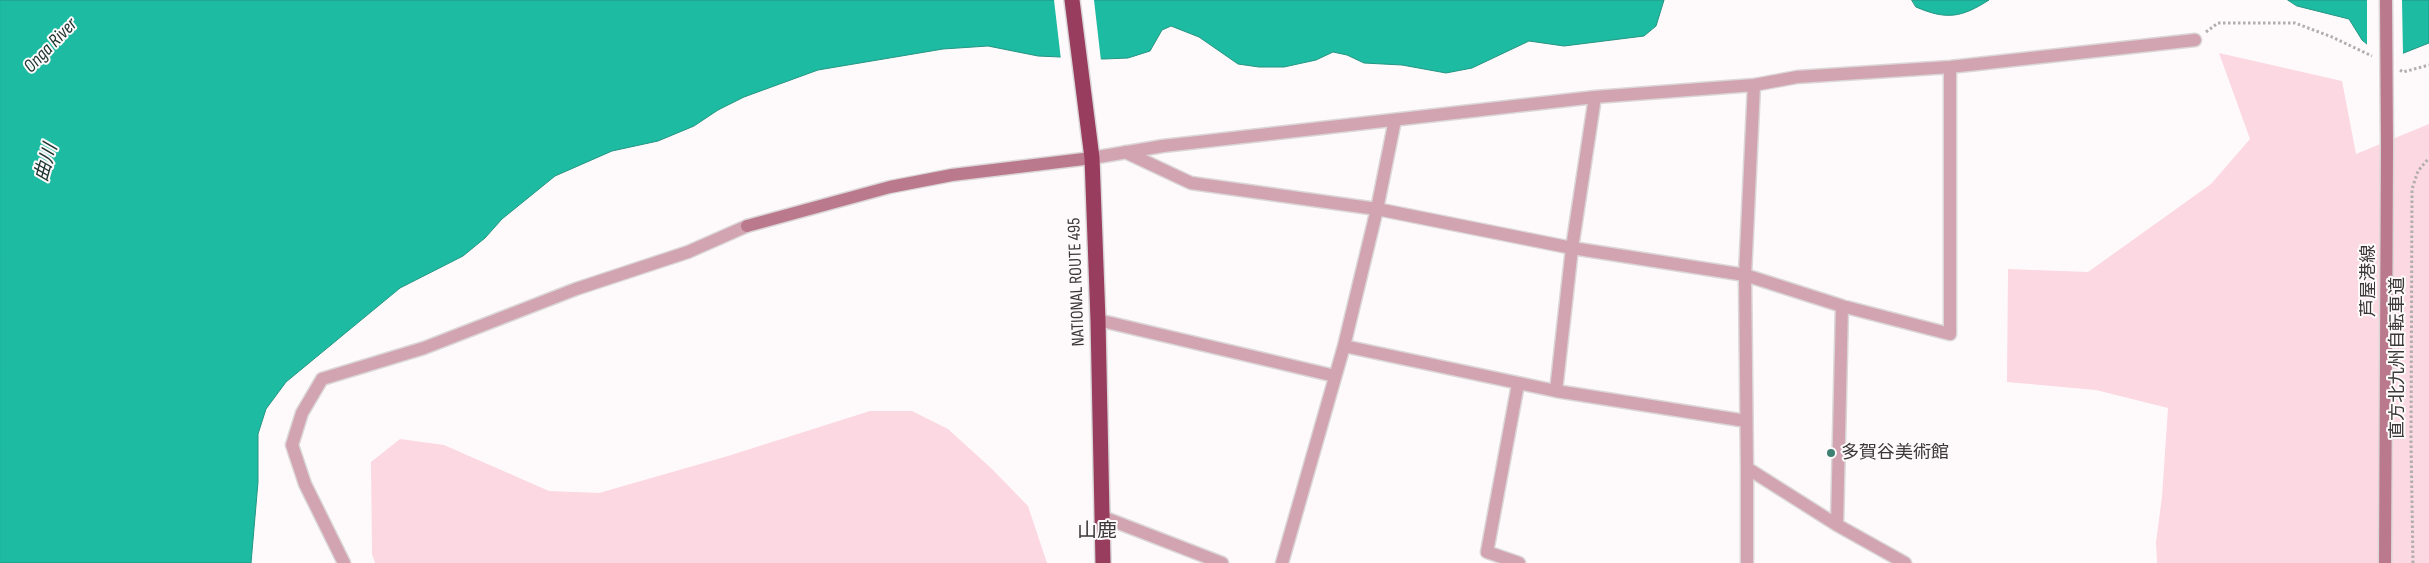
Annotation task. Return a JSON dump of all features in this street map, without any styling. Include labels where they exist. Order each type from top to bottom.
[{"type":"highway","name":"NATIONAL ROUTE 495","points":[[1072,0],[1092,158],[1104,563]]},
{"type":"main road","name":"芦屋港線","points":[[2386,0],[2386,563]]},
{"type":"main road","points":[[747,226],[890,187],[952,175],[1092,158]]},
{"type":"street","points":[[1092,158],[1125,152],[1595,97],[1754,85],[1797,77],[1950,67],[2195,40]]},
{"type":"street","points":[[1125,152],[1190,183],[1377,209],[1572,248],[1745,275],[1842,306],[1950,334],[1950,67]]},
{"type":"street","points":[[1747,563],[1745,275],[1754,85]]},
{"type":"street","points":[[1556,391],[1572,248],[1595,97]]},
{"type":"street","points":[[1282,563],[1344,346],[1377,209],[1395,120]]},
{"type":"street","points":[[344,563],[305,484],[292,445],[302,413],[322,379],[424,348],[576,289],[688,252],[747,226]]},
{"type":"street","points":[[1837,525],[1842,306]]},
{"type":"street","points":[[1098,320],[1335,376]]},
{"type":"street","points":[[1344,346],[1556,391],[1746,420]]},
{"type":"street","points":[[1518,384],[1487,552],[1519,563]]},
{"type":"street","points":[[1747,468],[1837,525],[1905,563]]},
{"type":"street","points":[[1102,517],[1222,563]]},
{"type":"path","points":[[2195,40],[2218,23],[2295,23],[2332,37],[2376,59]]},
{"type":"path","points":[[2394,67],[2403,72],[2429,65]]},
{"type":"path","name":"直方北九州自転車道","points":[[2413,563],[2411,441],[2412,189],[2418,171],[2429,158]]},
{"type":"shaded area","points":[[2219,53],[2342,81],[2356,154],[2429,124],[2429,563],[2157,563],[2156,542],[2162,497],[2168,408],[2096,390],[2007,382],[2008,269],[2088,272],[2211,184],[2250,139]]},
{"type":"shaded area","points":[[870,411],[912,411],[948,429],[992,469],[1028,506],[1047,563],[375,563],[372,554],[371,462],[400,439],[444,445],[549,491],[599,493],[728,456]]},
{"type":"water","points":[[0,0],[1664,0],[1656,26],[1644,36],[1564,46],[1529,41],[1472,68],[1446,73],[1402,65],[1364,63],[1347,55],[1333,52],[1316,60],[1284,67],[1259,67],[1238,64],[1199,37],[1171,26],[1162,30],[1150,51],[1128,58],[1104,59],[1038,56],[988,46],[943,49],[818,70],[744,97],[718,110],[694,126],[658,141],[612,151],[555,176],[502,219],[485,238],[463,256],[400,288],[286,382],[266,409],[258,434],[258,482],[251,563],[0,563]]},
{"type":"water","points":[[1912,0],[1989,0],[1962,14],[1945,15],[1916,7]]},
{"type":"water","points":[[2288,0],[2429,0],[2429,43],[2386,60],[2362,40],[2349,19],[2297,6]]},
{"type":"pier","points":[[1054,0],[1094,0],[1101,61],[1061,60]]},
{"type":"pier","points":[[2367,0],[2402,0],[2403,55],[2384,62],[2367,47]]},
{"type":"place","name":"多賀谷美術館","points":[[1831,453]]},
{"type":"district","name":"山鹿","points":[[1097,532]]},
{"type":"water label","name":"Onga River","points":[[51,46]]},
{"type":"water label","name":"曲川","points":[[47,163]]}]
